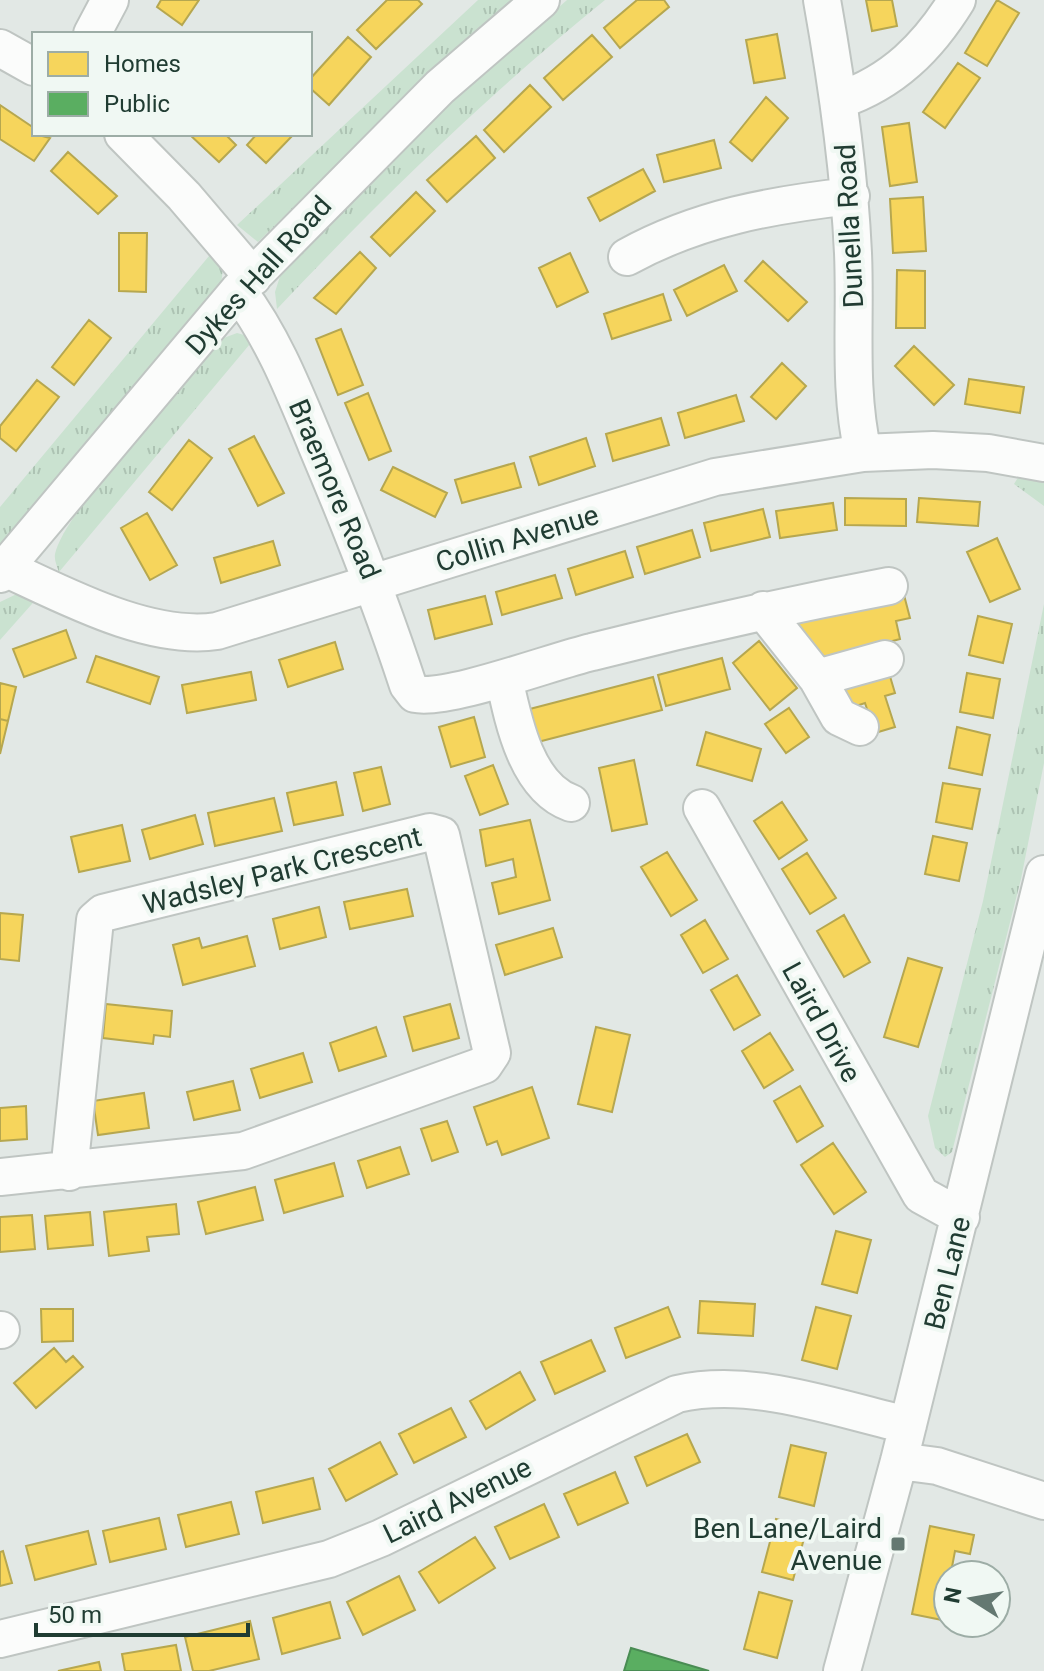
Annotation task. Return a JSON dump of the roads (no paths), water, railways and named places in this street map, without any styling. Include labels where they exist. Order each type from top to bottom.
[{"type":"street","points":[[93,32],[110,0]]},
{"type":"street","name":"Dykes Hall Road","points":[[3,571],[245,284],[440,87],[541,0]]},
{"type":"street","name":"Dunella Road","points":[[822,0],[840,100],[851,196],[855,295],[853,393],[863,453]]},
{"type":"street","points":[[840,100],[882,83],[903,67],[921,49],[957,0]]},
{"type":"street","points":[[0,48],[32,66]]},
{"type":"street","name":"Braemore Road","points":[[125,136],[184,196],[245,284],[375,583],[408,685],[415,694],[504,678]]},
{"type":"street","points":[[627,257],[668,234],[721,216],[778,204],[851,196]]},
{"type":"street","name":"Collin Avenue","points":[[3,571],[82,603],[167,631],[193,635],[217,631],[715,477],[863,453],[960,451],[1044,463]]},
{"type":"street","points":[[571,803],[558,798],[543,783],[514,726],[504,678],[589,652],[763,610],[889,586]]},
{"type":"street","points":[[763,610],[817,678],[839,717],[860,727]]},
{"type":"street","points":[[817,678],[885,659]]},
{"type":"street","name":"Laird Drive","points":[[702,808],[921,1195],[961,1217]]},
{"type":"street","name":"Wadsley Park Crescent","points":[[0,1177],[69,1172],[243,1151],[484,1065],[492,1053],[441,835],[430,832],[103,913],[95,920],[69,1172]]},
{"type":"street","name":"Ben Lane","points":[[842,1671],[961,1217],[1044,874]]},
{"type":"street","name":"Laird Avenue","points":[[0,1639],[329,1559],[381,1538],[677,1394],[708,1387],[745,1388],[908,1425]]},
{"type":"street","points":[[899,1461],[937,1466],[1044,1501]]},
{"type":"place","name":"Ben Lane/Laird Avenue","points":[[898,1544]]}]
